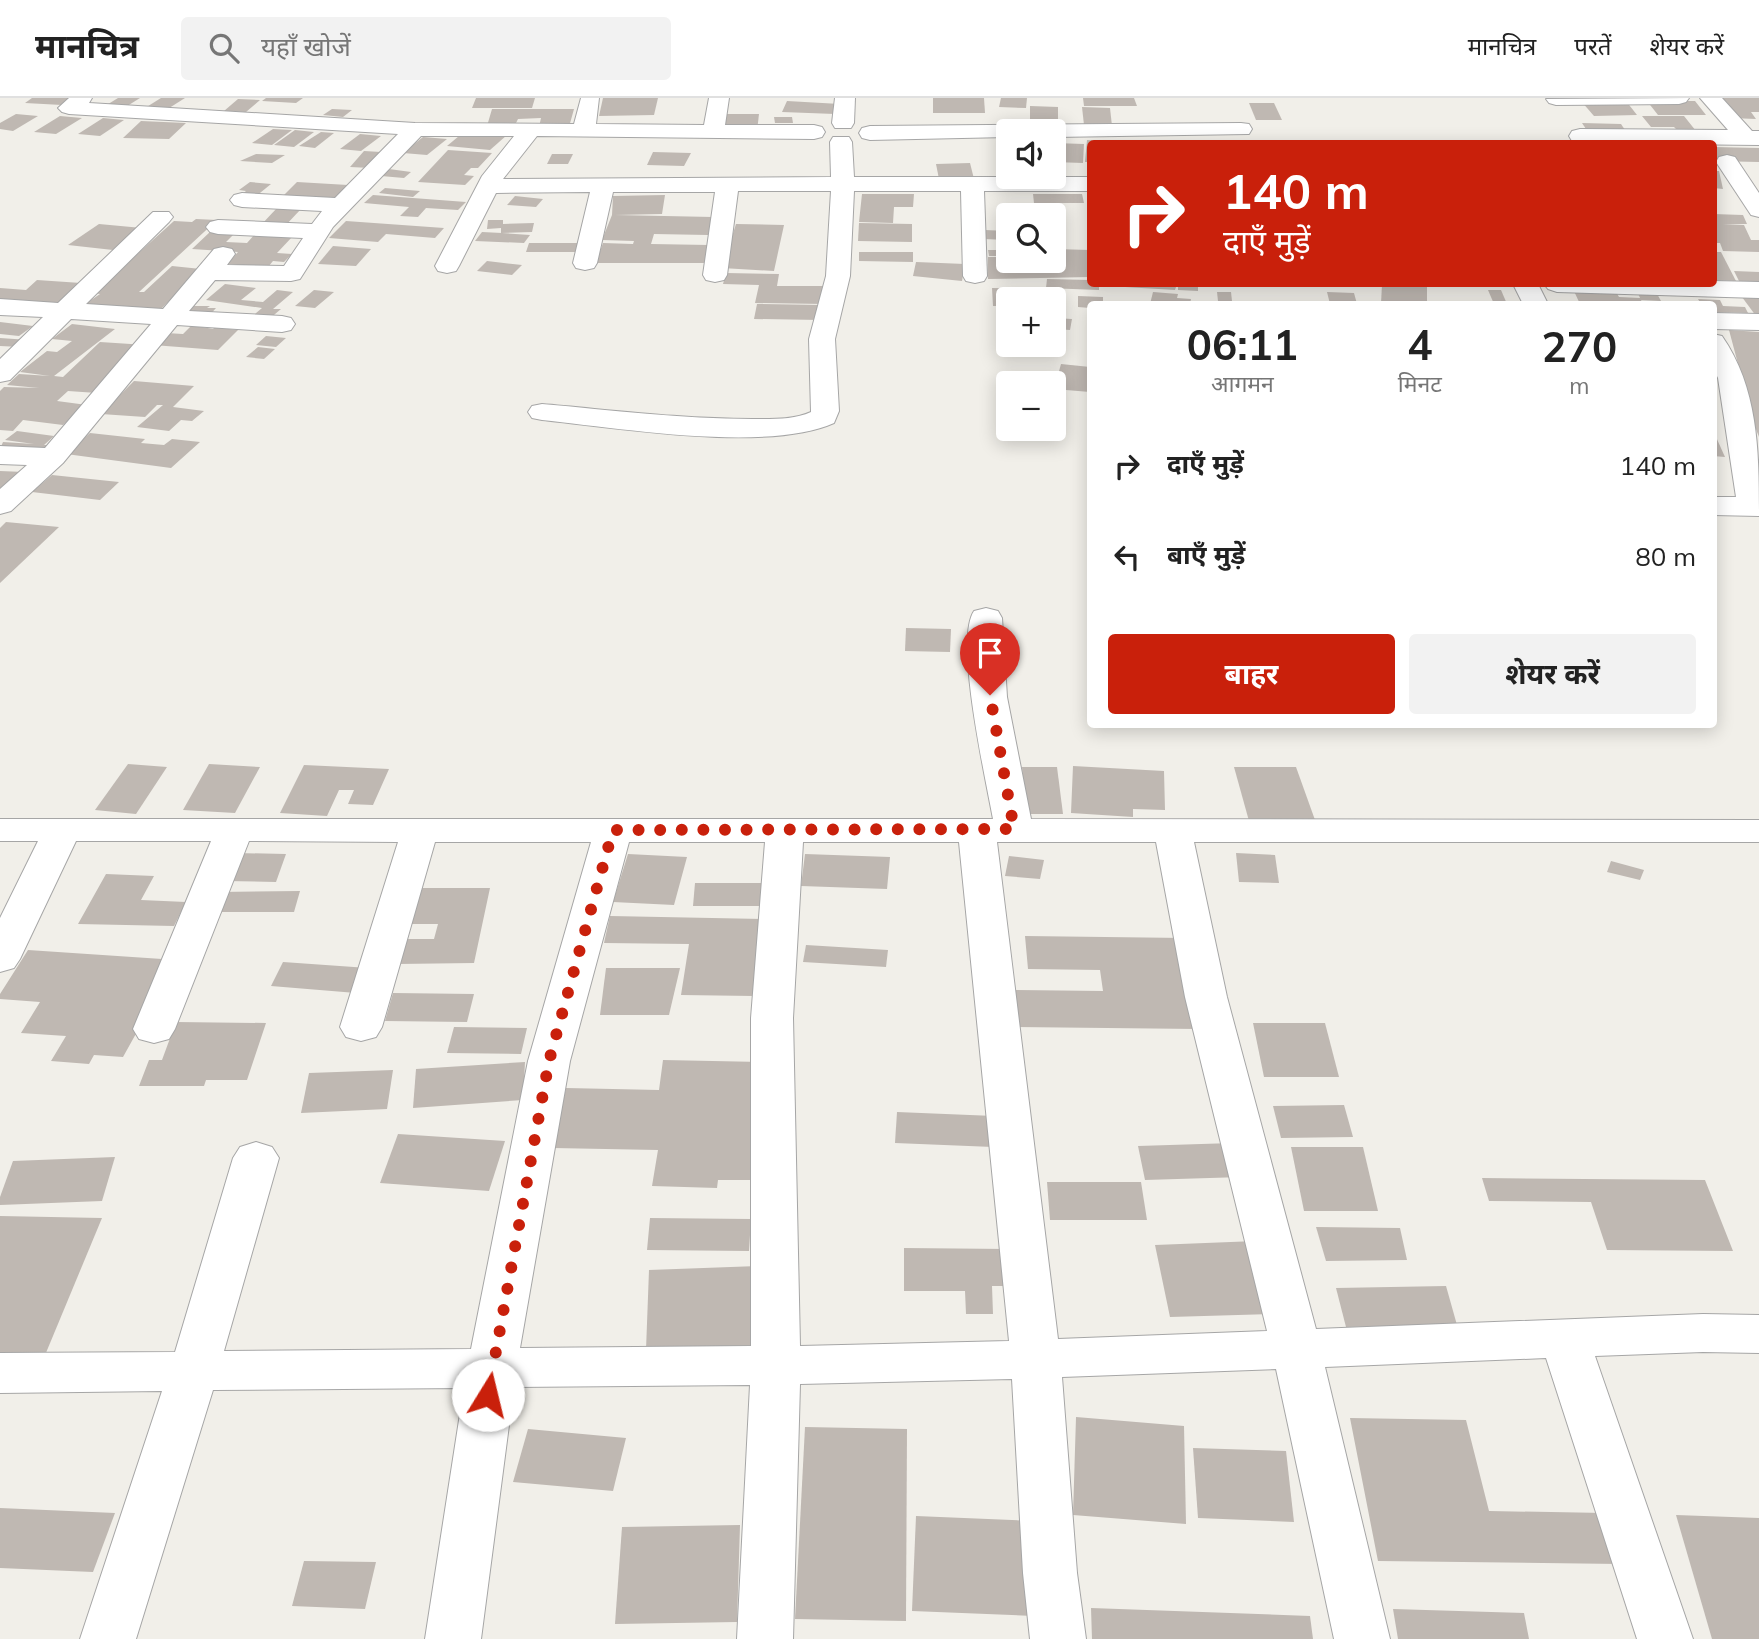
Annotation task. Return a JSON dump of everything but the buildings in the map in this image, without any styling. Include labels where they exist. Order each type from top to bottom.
[{"type":"street","points":[[82,98],[69,108],[143,105],[178,114],[415,129],[451,119],[530,131],[814,132],[824,140],[842,133],[864,138],[870,133],[996,131]]},
{"type":"street","points":[[178,114],[196,98]]},
{"type":"street","points":[[284,121],[307,98]]},
{"type":"street","points":[[713,132],[719,98]]},
{"type":"street","points":[[542,412],[713,427],[786,428],[821,422],[825,411],[822,339],[838,276],[845,98]]},
{"type":"street","points":[[1556,99],[1679,98]]},
{"type":"street","points":[[1710,98],[1753,137]]},
{"type":"street","points":[[1556,99],[1582,140],[1753,137]]},
{"type":"street","points":[[583,132],[590,100]]},
{"type":"street","points":[[1071,109],[1079,131]]},
{"type":"street","points":[[0,505],[52,457],[215,263],[291,274],[319,231],[341,205],[415,129]]},
{"type":"street","points":[[1066,131],[1241,130]]},
{"type":"street","points":[[447,266],[493,176],[530,131]]},
{"type":"street","points":[[1720,162],[1759,163]]},
{"type":"street","points":[[1720,162],[1759,210]]},
{"type":"street","points":[[488,186],[972,184],[1087,188]]},
{"type":"street","points":[[972,184],[975,276]]},
{"type":"street","points":[[715,275],[727,185]]},
{"type":"street","points":[[585,263],[603,186]]},
{"type":"street","points":[[242,200],[341,205]]},
{"type":"street","points":[[0,373],[161,217]]},
{"type":"street","points":[[218,227],[319,231]]},
{"type":"street","points":[[1698,287],[1759,290]]},
{"type":"street","points":[[0,307],[282,324]]},
{"type":"street","points":[[1717,321],[1759,322]]},
{"type":"street","points":[[1717,350],[1732,378],[1756,507],[1717,506]]},
{"type":"street","points":[[0,454],[52,457]]},
{"type":"street","points":[[986,618],[984,645],[994,720],[998,1036],[1035,1359],[1050,1573],[1058,1639]]},
{"type":"street","points":[[1172,829],[1206,997],[1296,1348],[1363,1639]]},
{"type":"street","points":[[0,830],[1759,831]]},
{"type":"street","points":[[154,1029],[235,830]]},
{"type":"street","points":[[361,1027],[419,830]]},
{"type":"street","points":[[453,1639],[492,1367],[549,1061],[613,830]]},
{"type":"street","points":[[765,1639],[776,1365],[772,1018],[785,830]]},
{"type":"street","points":[[0,959],[62,831]]},
{"type":"street","points":[[108,1639],[194,1370],[256,1158]]},
{"type":"street","points":[[0,1373],[776,1365],[1035,1359],[1703,1333],[1759,1334]]},
{"type":"street","points":[[1564,1338],[1665,1639]]},
{"type":"route","points":[[488,1395],[549,1061],[613,830],[1014,829],[990,695]]}]
